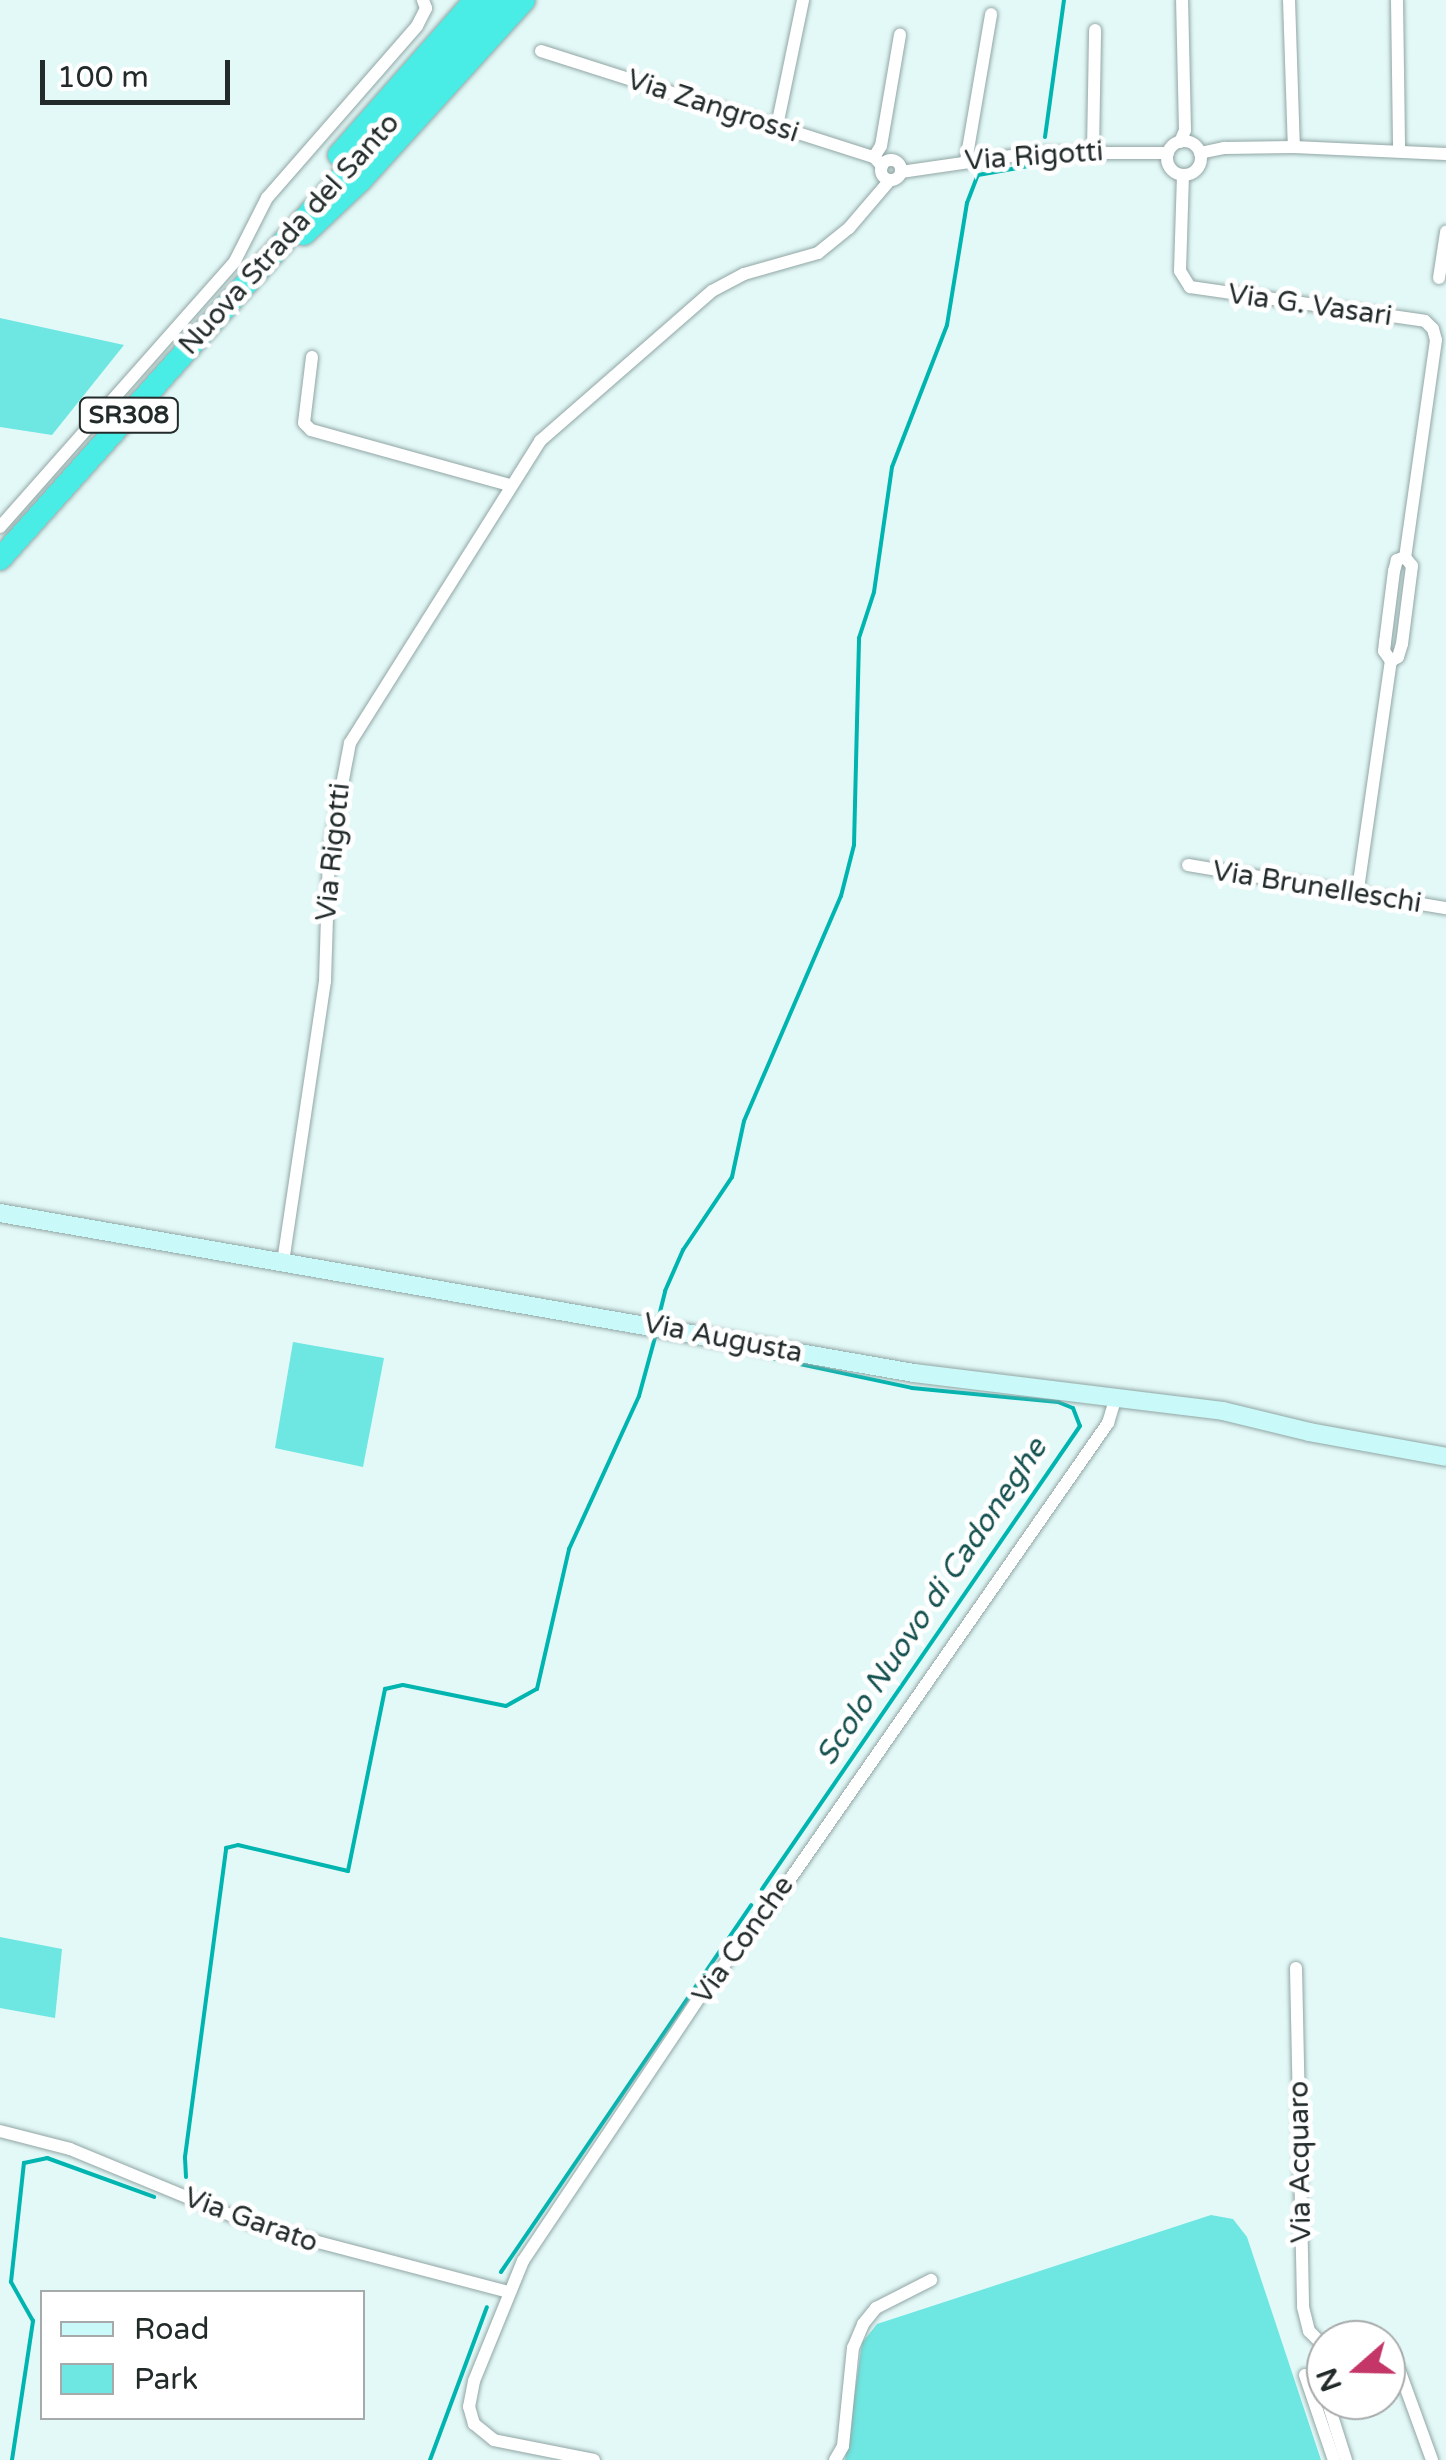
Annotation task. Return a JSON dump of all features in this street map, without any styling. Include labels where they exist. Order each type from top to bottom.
[{"type":"highway","points":[[258,270],[294,205],[476,0]]},
{"type":"highway","name":"Nuova Strada del Santo","points":[[0,560],[500,0]]},
{"type":"highway","points":[[258,270],[310,230],[360,181],[524,0]]},
{"type":"street","points":[[0,527],[235,261],[267,198],[417,26],[426,8],[423,0]]},
{"type":"street","points":[[777,126],[804,0]]},
{"type":"street","points":[[1180,142],[1194,145],[1200,153],[1198,166],[1183,175],[1170,168],[1168,152],[1180,142],[1185,130],[1182,0]]},
{"type":"street","points":[[1289,0],[1294,148]]},
{"type":"street","points":[[1397,0],[1400,150]]},
{"type":"street","points":[[966,160],[991,14]]},
{"type":"street","points":[[1092,150],[1095,30]]},
{"type":"street","points":[[895,176],[883,176],[878,161],[900,35]]},
{"type":"street","name":"Via Zangrossi","points":[[541,51],[878,161]]},
{"type":"street","points":[[1200,153],[1224,148],[1294,148],[1446,154]]},
{"type":"street","name":"Via Rigotti","points":[[283,1262],[325,981],[328,853],[350,743],[540,441],[712,291],[744,274],[802,262],[818,253],[849,228],[895,176],[966,160],[1092,150],[1168,152]]},
{"type":"street","name":"Via G. Vasari","points":[[1183,175],[1180,271],[1190,287],[1425,321],[1436,340],[1404,556],[1411,573],[1400,654],[1391,661],[1357,896]]},
{"type":"street","points":[[1440,278],[1446,232]]},
{"type":"street","points":[[312,357],[304,423],[311,430],[510,486]]},
{"type":"street","name":"Via Brunelleschi","points":[[1188,866],[1446,908]]},
{"type":"street","name":"Via Augusta","points":[[0,1213],[914,1373],[1222,1411],[1309,1432],[1446,1457]]},
{"type":"street","name":"Via Conche","points":[[594,2460],[562,2457],[494,2440],[474,2424],[470,2407],[474,2382],[509,2292],[539,2235],[707,1986],[772,1904],[1108,1422],[1116,1397]]},
{"type":"street","name":"Via Acquaro","points":[[1296,1968],[1302,2307],[1306,2321]]},
{"type":"street","name":"Via Garato","points":[[0,2131],[70,2149],[257,2226],[509,2292]]},
{"type":"street","points":[[835,2460],[843,2446],[853,2348],[863,2324],[876,2308],[931,2280]]},
{"type":"street","points":[[1406,2388],[1432,2460]]},
{"type":"street","points":[[1323,2420],[1334,2460]]},
{"type":"street","points":[[1333,2420],[1346,2460]]},
{"type":"green space","points":[[0,318],[124,345],[52,435],[0,427]]},
{"type":"green space","points":[[293,1342],[384,1358],[363,1467],[275,1448]]},
{"type":"green space","points":[[0,1937],[62,1949],[55,2018],[0,2008]]},
{"type":"green space","points":[[1211,2215],[1233,2219],[1247,2237],[1321,2460],[845,2460],[862,2343],[877,2324]]},
{"type":"waterway","name":"Scolo Nuovo di Cadoneghe","points":[[1045,137],[1064,0]]},
{"type":"waterway","name":"Scolo Nuovo di Cadoneghe","points":[[657,1324],[665,1291],[683,1250],[732,1177],[744,1121],[841,896],[854,845],[859,638],[874,592],[892,467],[947,325],[967,203],[978,175],[1040,164]]},
{"type":"waterway","points":[[186,2177],[185,2157],[226,1848],[238,1845],[348,1871],[385,1689],[403,1685],[506,1706],[537,1689],[569,1549],[639,1396],[656,1334]]},
{"type":"waterway","name":"Scolo Nuovo di Cadoneghe","points":[[729,1349],[912,1388],[1058,1402],[1073,1408],[1080,1426],[762,1889]]},
{"type":"waterway","name":"Scolo Nuovo di Cadoneghe","points":[[501,2272],[751,1905]]},
{"type":"waterway","points":[[12,2460],[33,2321],[11,2282],[24,2163],[47,2158],[154,2197]]},
{"type":"waterway","name":"Scolo Nuovo di Cadoneghe","points":[[430,2460],[487,2307]]}]
